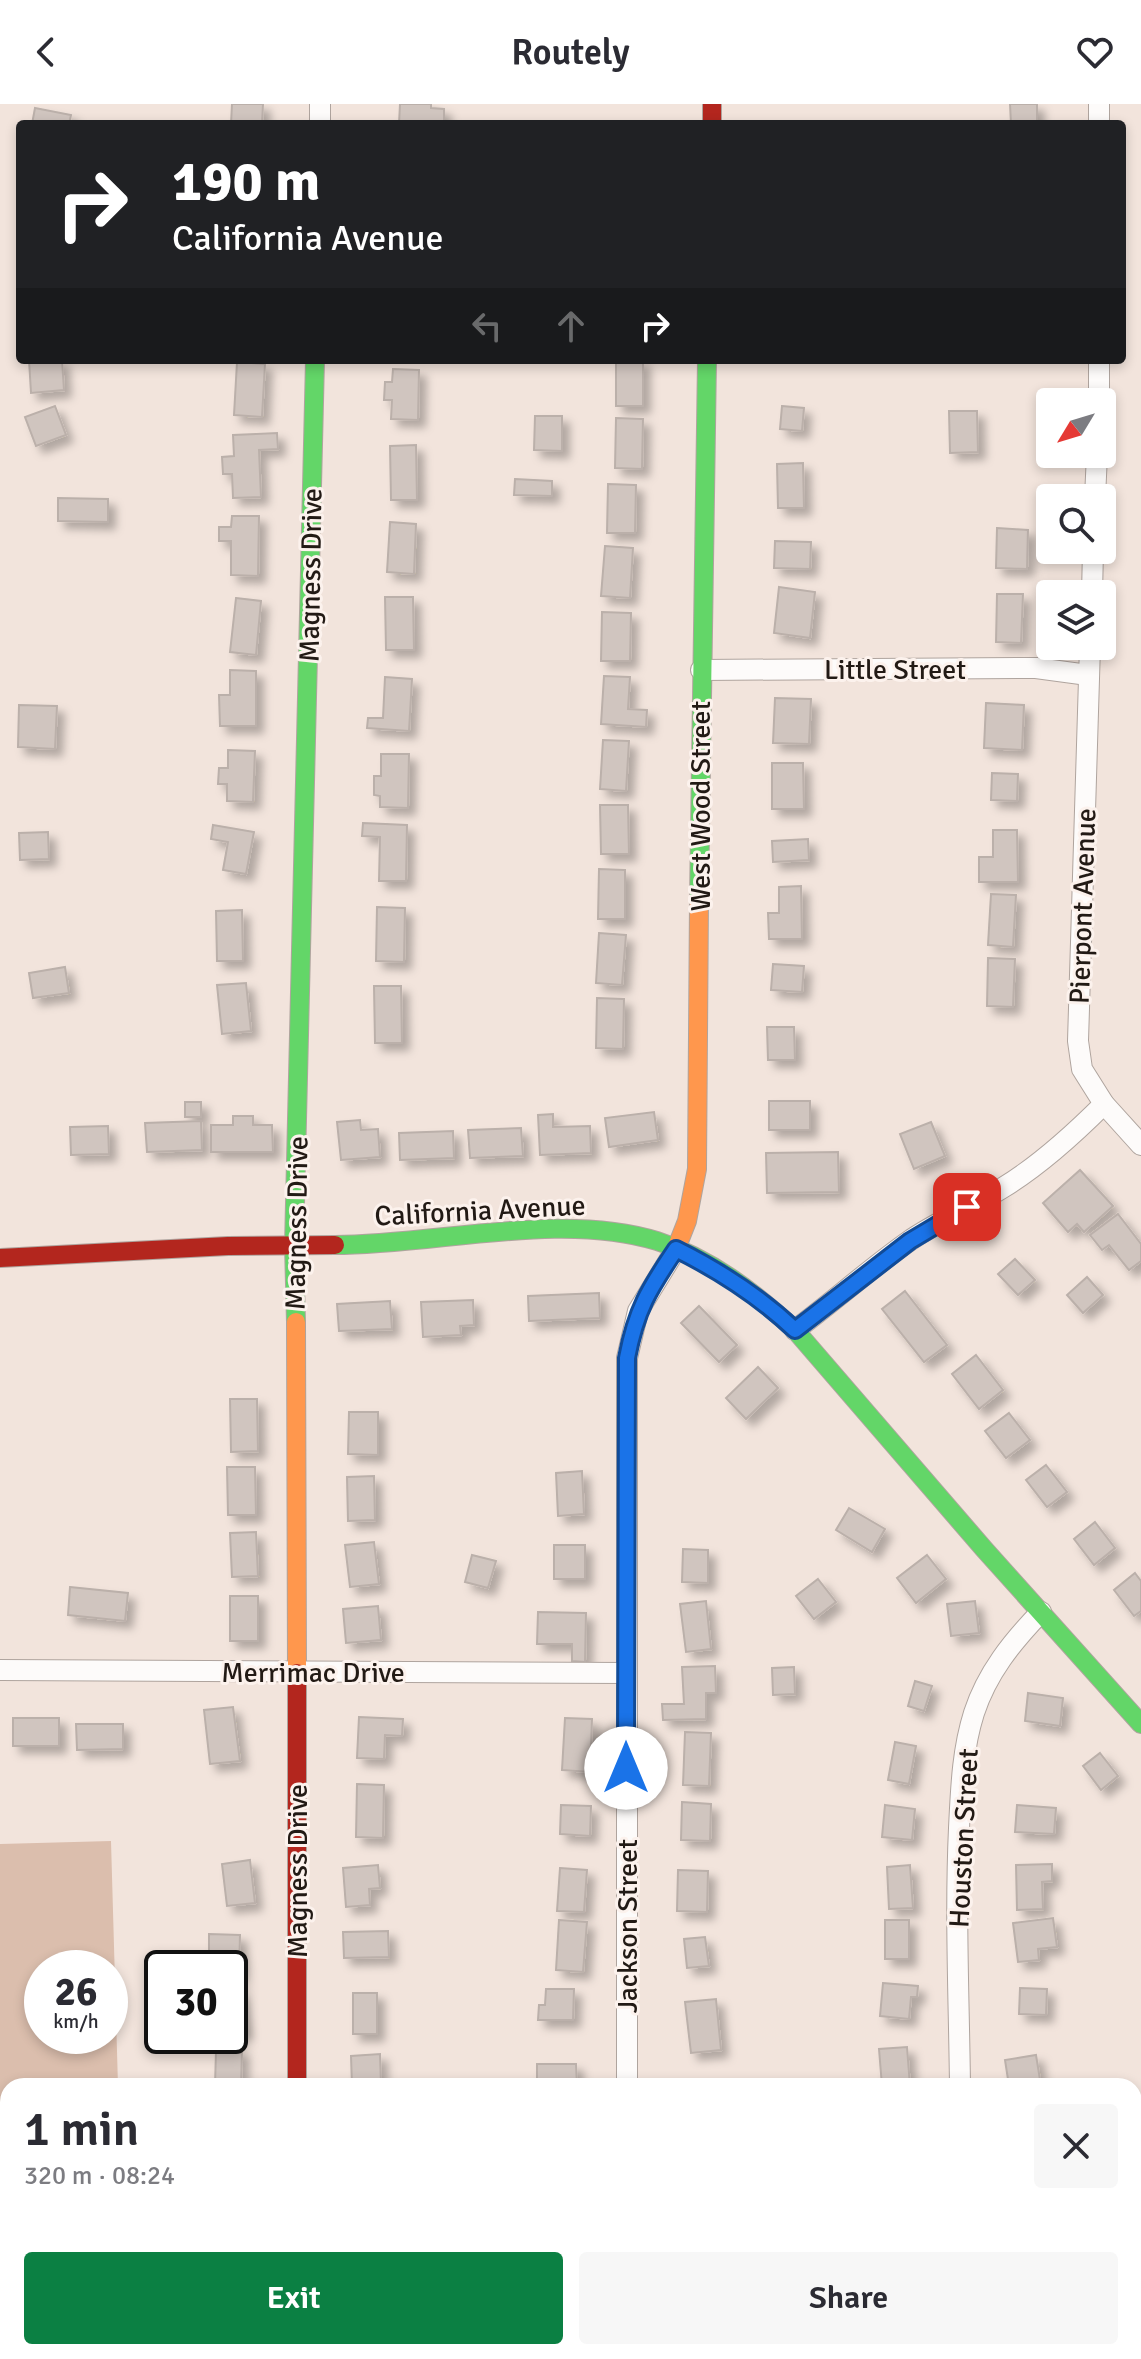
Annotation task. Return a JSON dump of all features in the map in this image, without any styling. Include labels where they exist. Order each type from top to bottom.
[{"type":"street","name":"Magness Drive","points":[[297,2078],[294,1246],[315,364]]},
{"type":"street","name":"West Wood Street","points":[[676,1249],[687,1221],[697,1169],[707,364]]},
{"type":"street","points":[[1099,364],[1099,388]]},
{"type":"street","name":"Pierpont Avenue","points":[[1089,660],[1078,1041],[1082,1069],[1104,1104],[1141,1145]]},
{"type":"street","name":"Little Street","points":[[701,670],[1036,668],[1088,675]]},
{"type":"street","points":[[795,1330],[910,1241],[1025,1172],[1076,1132],[1104,1104]]},
{"type":"street","name":"California Avenue","points":[[0,1258],[263,1245],[387,1244],[514,1233],[592,1231],[638,1236],[676,1249],[743,1286],[795,1330],[1141,1724]]},
{"type":"street","name":"Jackson Street","points":[[627,2078],[627,1358],[638,1311],[676,1249]]},
{"type":"street","name":"Houston Street","points":[[960,2078],[957,1877],[962,1770],[967,1741],[986,1684],[1011,1645],[1041,1612]]},
{"type":"street","name":"Merrimac Drive","points":[[0,1670],[626,1673]]},
{"type":"shaded area","points":[[111,1841],[114,1950],[24,1950],[24,2054],[117,2054],[118,2078],[0,2078],[0,1844]]},
{"type":"building","points":[[232,104],[263,104],[262,120],[231,120]]},
{"type":"building","points":[[400,104],[431,104],[431,108],[444,109],[444,120],[399,120]]},
{"type":"building","points":[[1010,104],[1037,104],[1037,120],[1011,120]]},
{"type":"building","points":[[35,108],[71,115],[70,120],[33,120]]},
{"type":"building","points":[[29,364],[62,364],[64,390],[31,393]]},
{"type":"building","points":[[237,364],[265,364],[262,417],[234,415]]},
{"type":"building","points":[[616,364],[643,364],[643,406],[616,406]]},
{"type":"building","points":[[393,369],[419,370],[418,420],[391,419],[392,400],[384,400],[385,382],[392,382]]},
{"type":"building","points":[[55,406],[66,435],[36,446],[25,417]]},
{"type":"building","points":[[782,406],[804,408],[802,431],[780,429]]},
{"type":"building","points":[[949,411],[977,411],[978,452],[950,453]]},
{"type":"building","points":[[535,416],[562,416],[562,451],[534,450]]},
{"type":"building","points":[[616,418],[643,419],[642,469],[615,468]]},
{"type":"building","points":[[277,433],[278,449],[259,450],[261,497],[233,498],[232,474],[223,474],[222,457],[234,456],[233,435]]},
{"type":"building","points":[[416,445],[417,500],[391,500],[390,446]]},
{"type":"building","points":[[803,463],[804,508],[778,508],[777,464]]},
{"type":"building","points":[[515,479],[552,481],[552,496],[514,495]]},
{"type":"building","points":[[608,484],[636,485],[635,533],[607,533]]},
{"type":"building","points":[[58,498],[108,499],[108,522],[58,521]]},
{"type":"building","points":[[232,516],[259,516],[258,576],[231,575],[231,541],[219,541],[219,527],[231,527]]},
{"type":"building","points":[[390,522],[416,524],[414,574],[387,572]]},
{"type":"building","points":[[997,528],[1028,530],[1027,569],[996,568]]},
{"type":"building","points":[[775,541],[811,542],[810,569],[774,568]]},
{"type":"building","points":[[605,546],[633,548],[630,598],[601,596]]},
{"type":"building","points":[[779,587],[815,592],[810,638],[774,633]]},
{"type":"building","points":[[997,594],[1023,594],[1021,643],[996,642]]},
{"type":"building","points":[[385,597],[413,597],[414,650],[386,650]]},
{"type":"building","points":[[236,598],[261,601],[256,655],[230,652]]},
{"type":"building","points":[[602,612],[631,613],[630,661],[601,661]]},
{"type":"building","points":[[230,670],[256,671],[256,726],[220,726],[219,695],[230,695]]},
{"type":"building","points":[[604,676],[630,677],[628,709],[647,710],[646,727],[601,724]]},
{"type":"building","points":[[385,677],[412,679],[409,731],[367,728],[368,718],[383,718]]},
{"type":"building","points":[[775,698],[811,699],[809,744],[773,743]]},
{"type":"building","points":[[986,703],[1024,705],[1022,750],[984,748]]},
{"type":"building","points":[[19,705],[57,706],[55,749],[18,747]]},
{"type":"building","points":[[603,740],[629,741],[626,791],[600,789]]},
{"type":"building","points":[[228,750],[255,751],[253,802],[227,801],[227,784],[218,784],[219,768],[228,768]]},
{"type":"building","points":[[381,754],[409,754],[408,808],[380,807],[380,796],[374,795],[374,776],[381,776]]},
{"type":"building","points":[[772,763],[803,763],[804,809],[772,809]]},
{"type":"building","points":[[992,773],[1018,774],[1017,801],[991,800]]},
{"type":"building","points":[[600,805],[628,805],[629,854],[601,854]]},
{"type":"building","points":[[363,823],[407,825],[406,881],[379,881],[380,837],[362,836]]},
{"type":"building","points":[[213,825],[254,832],[246,874],[223,870],[228,842],[211,839]]},
{"type":"building","points":[[993,830],[1017,830],[1018,882],[979,882],[979,857],[993,857]]},
{"type":"building","points":[[48,832],[49,859],[20,860],[19,833]]},
{"type":"building","points":[[808,839],[809,860],[773,862],[772,841]]},
{"type":"building","points":[[599,869],[625,870],[625,919],[598,919]]},
{"type":"building","points":[[801,886],[802,939],[769,939],[768,913],[779,913],[779,887]]},
{"type":"building","points":[[991,894],[1016,895],[1013,947],[988,945]]},
{"type":"building","points":[[377,907],[405,908],[404,962],[376,961]]},
{"type":"building","points":[[242,910],[243,961],[217,961],[216,911]]},
{"type":"building","points":[[599,933],[626,935],[622,985],[596,983]]},
{"type":"building","points":[[988,958],[1015,959],[1013,1007],[987,1006]]},
{"type":"building","points":[[773,964],[804,966],[802,992],[771,990]]},
{"type":"building","points":[[65,967],[69,993],[33,998],[29,973]]},
{"type":"building","points":[[246,983],[251,1031],[222,1034],[217,985]]},
{"type":"building","points":[[374,986],[401,986],[402,1043],[375,1043]]},
{"type":"building","points":[[597,998],[624,999],[623,1049],[596,1048]]},
{"type":"building","points":[[767,1027],[794,1027],[795,1060],[768,1060]]},
{"type":"building","points":[[769,1101],[810,1101],[810,1130],[769,1130]]},
{"type":"building","points":[[185,1102],[201,1102],[201,1117],[185,1117]]},
{"type":"building","points":[[654,1112],[658,1140],[609,1147],[605,1118]]},
{"type":"building","points":[[553,1114],[553,1127],[590,1126],[591,1153],[540,1155],[538,1115]]},
{"type":"building","points":[[233,1116],[253,1116],[253,1125],[272,1125],[273,1152],[211,1152],[211,1125],[233,1125]]},
{"type":"building","points":[[360,1120],[361,1130],[378,1129],[380,1157],[341,1160],[337,1122]]},
{"type":"building","points":[[201,1121],[202,1150],[147,1152],[145,1123]]},
{"type":"building","points":[[931,1122],[945,1156],[914,1169],[900,1134]]},
{"type":"building","points":[[108,1126],[109,1154],[71,1155],[70,1127]]},
{"type":"building","points":[[521,1128],[523,1156],[470,1158],[468,1130]]},
{"type":"building","points":[[453,1131],[454,1158],[400,1160],[399,1133]]},
{"type":"building","points":[[838,1152],[839,1192],[767,1193],[766,1153]]},
{"type":"building","points":[[1080,1170],[1113,1206],[1084,1232],[1077,1224],[1068,1232],[1043,1203]]},
{"type":"building","points":[[1118,1214],[1141,1244],[1141,1261],[1129,1270],[1109,1245],[1102,1250],[1090,1235]]},
{"type":"building","points":[[1015,1259],[1035,1280],[1018,1295],[998,1274]]},
{"type":"building","points":[[1087,1277],[1103,1295],[1083,1313],[1067,1295]]},
{"type":"building","points":[[905,1291],[947,1345],[924,1362],[882,1309]]},
{"type":"building","points":[[599,1293],[600,1318],[529,1321],[528,1296]]},
{"type":"building","points":[[473,1300],[474,1325],[460,1326],[461,1335],[423,1337],[421,1302]]},
{"type":"building","points":[[390,1301],[392,1329],[339,1331],[337,1304]]},
{"type":"building","points":[[699,1306],[737,1345],[719,1362],[681,1323]]},
{"type":"building","points":[[976,1355],[1003,1390],[979,1409],[952,1374]]},
{"type":"building","points":[[758,1367],[778,1388],[746,1419],[726,1398]]},
{"type":"building","points":[[230,1399],[257,1399],[258,1451],[231,1452]]},
{"type":"building","points":[[349,1412],[378,1412],[378,1455],[348,1454]]},
{"type":"building","points":[[1009,1413],[1030,1440],[1006,1458],[985,1431]]},
{"type":"building","points":[[1046,1465],[1067,1492],[1047,1507],[1026,1480]]},
{"type":"building","points":[[227,1467],[255,1467],[256,1515],[228,1515]]},
{"type":"building","points":[[582,1471],[584,1514],[558,1516],[556,1473]]},
{"type":"building","points":[[374,1476],[375,1520],[348,1521],[347,1477]]},
{"type":"building","points":[[849,1508],[885,1529],[872,1552],[836,1530]]},
{"type":"building","points":[[1095,1522],[1115,1548],[1094,1565],[1074,1539]]},
{"type":"building","points":[[256,1532],[258,1576],[232,1577],[230,1533]]},
{"type":"building","points":[[374,1542],[379,1584],[350,1587],[345,1545]]},
{"type":"building","points":[[554,1545],[585,1545],[585,1579],[554,1579]]},
{"type":"building","points":[[683,1549],[708,1550],[708,1583],[682,1582]]},
{"type":"building","points":[[472,1555],[496,1561],[488,1588],[465,1582]]},
{"type":"building","points":[[927,1555],[946,1579],[916,1603],[897,1578]]},
{"type":"building","points":[[1135,1573],[1141,1581],[1141,1611],[1134,1616],[1114,1590]]},
{"type":"building","points":[[818,1579],[836,1602],[814,1619],[796,1596]]},
{"type":"building","points":[[70,1587],[128,1593],[125,1621],[68,1615]]},
{"type":"building","points":[[230,1596],[258,1596],[258,1641],[230,1641]]},
{"type":"building","points":[[706,1601],[711,1649],[686,1652],[680,1604]]},
{"type":"building","points":[[975,1601],[979,1633],[951,1636],[947,1604]]},
{"type":"building","points":[[378,1606],[381,1640],[346,1643],[343,1609]]},
{"type":"building","points":[[538,1612],[586,1613],[585,1662],[572,1661],[572,1644],[537,1644]]},
{"type":"building","points":[[715,1666],[716,1693],[706,1693],[706,1719],[663,1720],[662,1704],[684,1704],[682,1667]]},
{"type":"building","points":[[794,1667],[795,1694],[773,1695],[772,1668]]},
{"type":"building","points":[[915,1681],[932,1686],[924,1711],[908,1706]]},
{"type":"building","points":[[1028,1693],[1063,1698],[1060,1726],[1025,1721]]},
{"type":"building","points":[[233,1707],[240,1761],[210,1764],[204,1710]]},
{"type":"building","points":[[359,1717],[403,1719],[402,1736],[385,1735],[384,1759],[357,1758]]},
{"type":"building","points":[[13,1718],[59,1718],[59,1746],[13,1746]]},
{"type":"building","points":[[565,1718],[592,1719],[590,1772],[562,1770]]},
{"type":"building","points":[[76,1724],[123,1724],[123,1749],[77,1750]]},
{"type":"building","points":[[685,1732],[711,1733],[709,1786],[683,1785]]},
{"type":"building","points":[[895,1742],[916,1746],[909,1784],[888,1780]]},
{"type":"building","points":[[1100,1753],[1118,1776],[1101,1790],[1083,1766]]},
{"type":"building","points":[[357,1784],[384,1785],[383,1838],[356,1837]]},
{"type":"building","points":[[682,1802],[711,1804],[710,1841],[681,1840]]},
{"type":"building","points":[[561,1805],[591,1806],[590,1836],[560,1834]]},
{"type":"building","points":[[885,1805],[915,1809],[912,1840],[882,1837]]},
{"type":"building","points":[[1017,1805],[1056,1808],[1054,1834],[1015,1832]]},
{"type":"building","points":[[250,1860],[255,1903],[227,1906],[222,1864]]},
{"type":"building","points":[[1052,1864],[1052,1881],[1042,1882],[1043,1909],[1017,1910],[1016,1865]]},
{"type":"building","points":[[378,1865],[380,1888],[369,1889],[370,1905],[346,1907],[343,1868]]},
{"type":"building","points":[[910,1865],[913,1908],[889,1909],[887,1867]]},
{"type":"building","points":[[560,1868],[587,1870],[584,1912],[557,1911]]},
{"type":"building","points":[[678,1870],[708,1871],[707,1912],[677,1911]]},
{"type":"building","points":[[1053,1918],[1057,1947],[1038,1949],[1039,1960],[1018,1962],[1013,1923]]},
{"type":"building","points":[[559,1920],[587,1922],[583,1972],[556,1970]]},
{"type":"building","points":[[885,1920],[909,1920],[909,1959],[885,1959]]},
{"type":"building","points":[[388,1931],[389,1957],[344,1958],[343,1932]]},
{"type":"building","points":[[209,1934],[240,1935],[240,1950],[209,1950]]},
{"type":"building","points":[[705,1937],[709,1966],[687,1968],[684,1939]]},
{"type":"building","points":[[883,1983],[918,1986],[917,1997],[911,1997],[909,2019],[880,2016]]},
{"type":"building","points":[[1020,1988],[1047,1989],[1046,2015],[1019,2014]]},
{"type":"building","points":[[546,1989],[574,1989],[573,2020],[538,2020],[539,2005],[545,2005]]},
{"type":"building","points":[[353,1993],[377,1993],[377,2034],[353,2034]]},
{"type":"building","points":[[716,1999],[721,2050],[691,2053],[685,2002]]},
{"type":"building","points":[[907,2047],[909,2078],[881,2078],[879,2049]]},
{"type":"building","points":[[216,2054],[242,2054],[241,2078],[215,2078]]},
{"type":"building","points":[[380,2054],[381,2078],[352,2078],[351,2056]]},
{"type":"building","points":[[1036,2055],[1040,2078],[1008,2078],[1005,2060]]},
{"type":"building","points":[[537,2064],[576,2064],[577,2078],[537,2078]]},
{"type":"traffic: fast","points":[[296,1322],[294,1246],[315,364]]},
{"type":"traffic: fast","points":[[699,901],[707,364]]},
{"type":"traffic: fast","points":[[335,1245],[540,1229],[580,1229],[657,1241],[713,1267],[748,1290],[795,1330],[984,1549],[1141,1724]]},
{"type":"traffic: slow","points":[[676,1249],[687,1221],[697,1169],[699,901]]},
{"type":"traffic: slow","points":[[296,1322],[297,1673]]},
{"type":"traffic: jam","points":[[712,104],[712,120]]},
{"type":"traffic: jam","points":[[0,1258],[228,1246],[335,1245]]},
{"type":"traffic: jam","points":[[297,1673],[297,2078]]},
{"type":"route","points":[[626,1768],[627,1358],[633,1326],[645,1297],[676,1249],[743,1286],[795,1330],[910,1241],[967,1207]]}]
